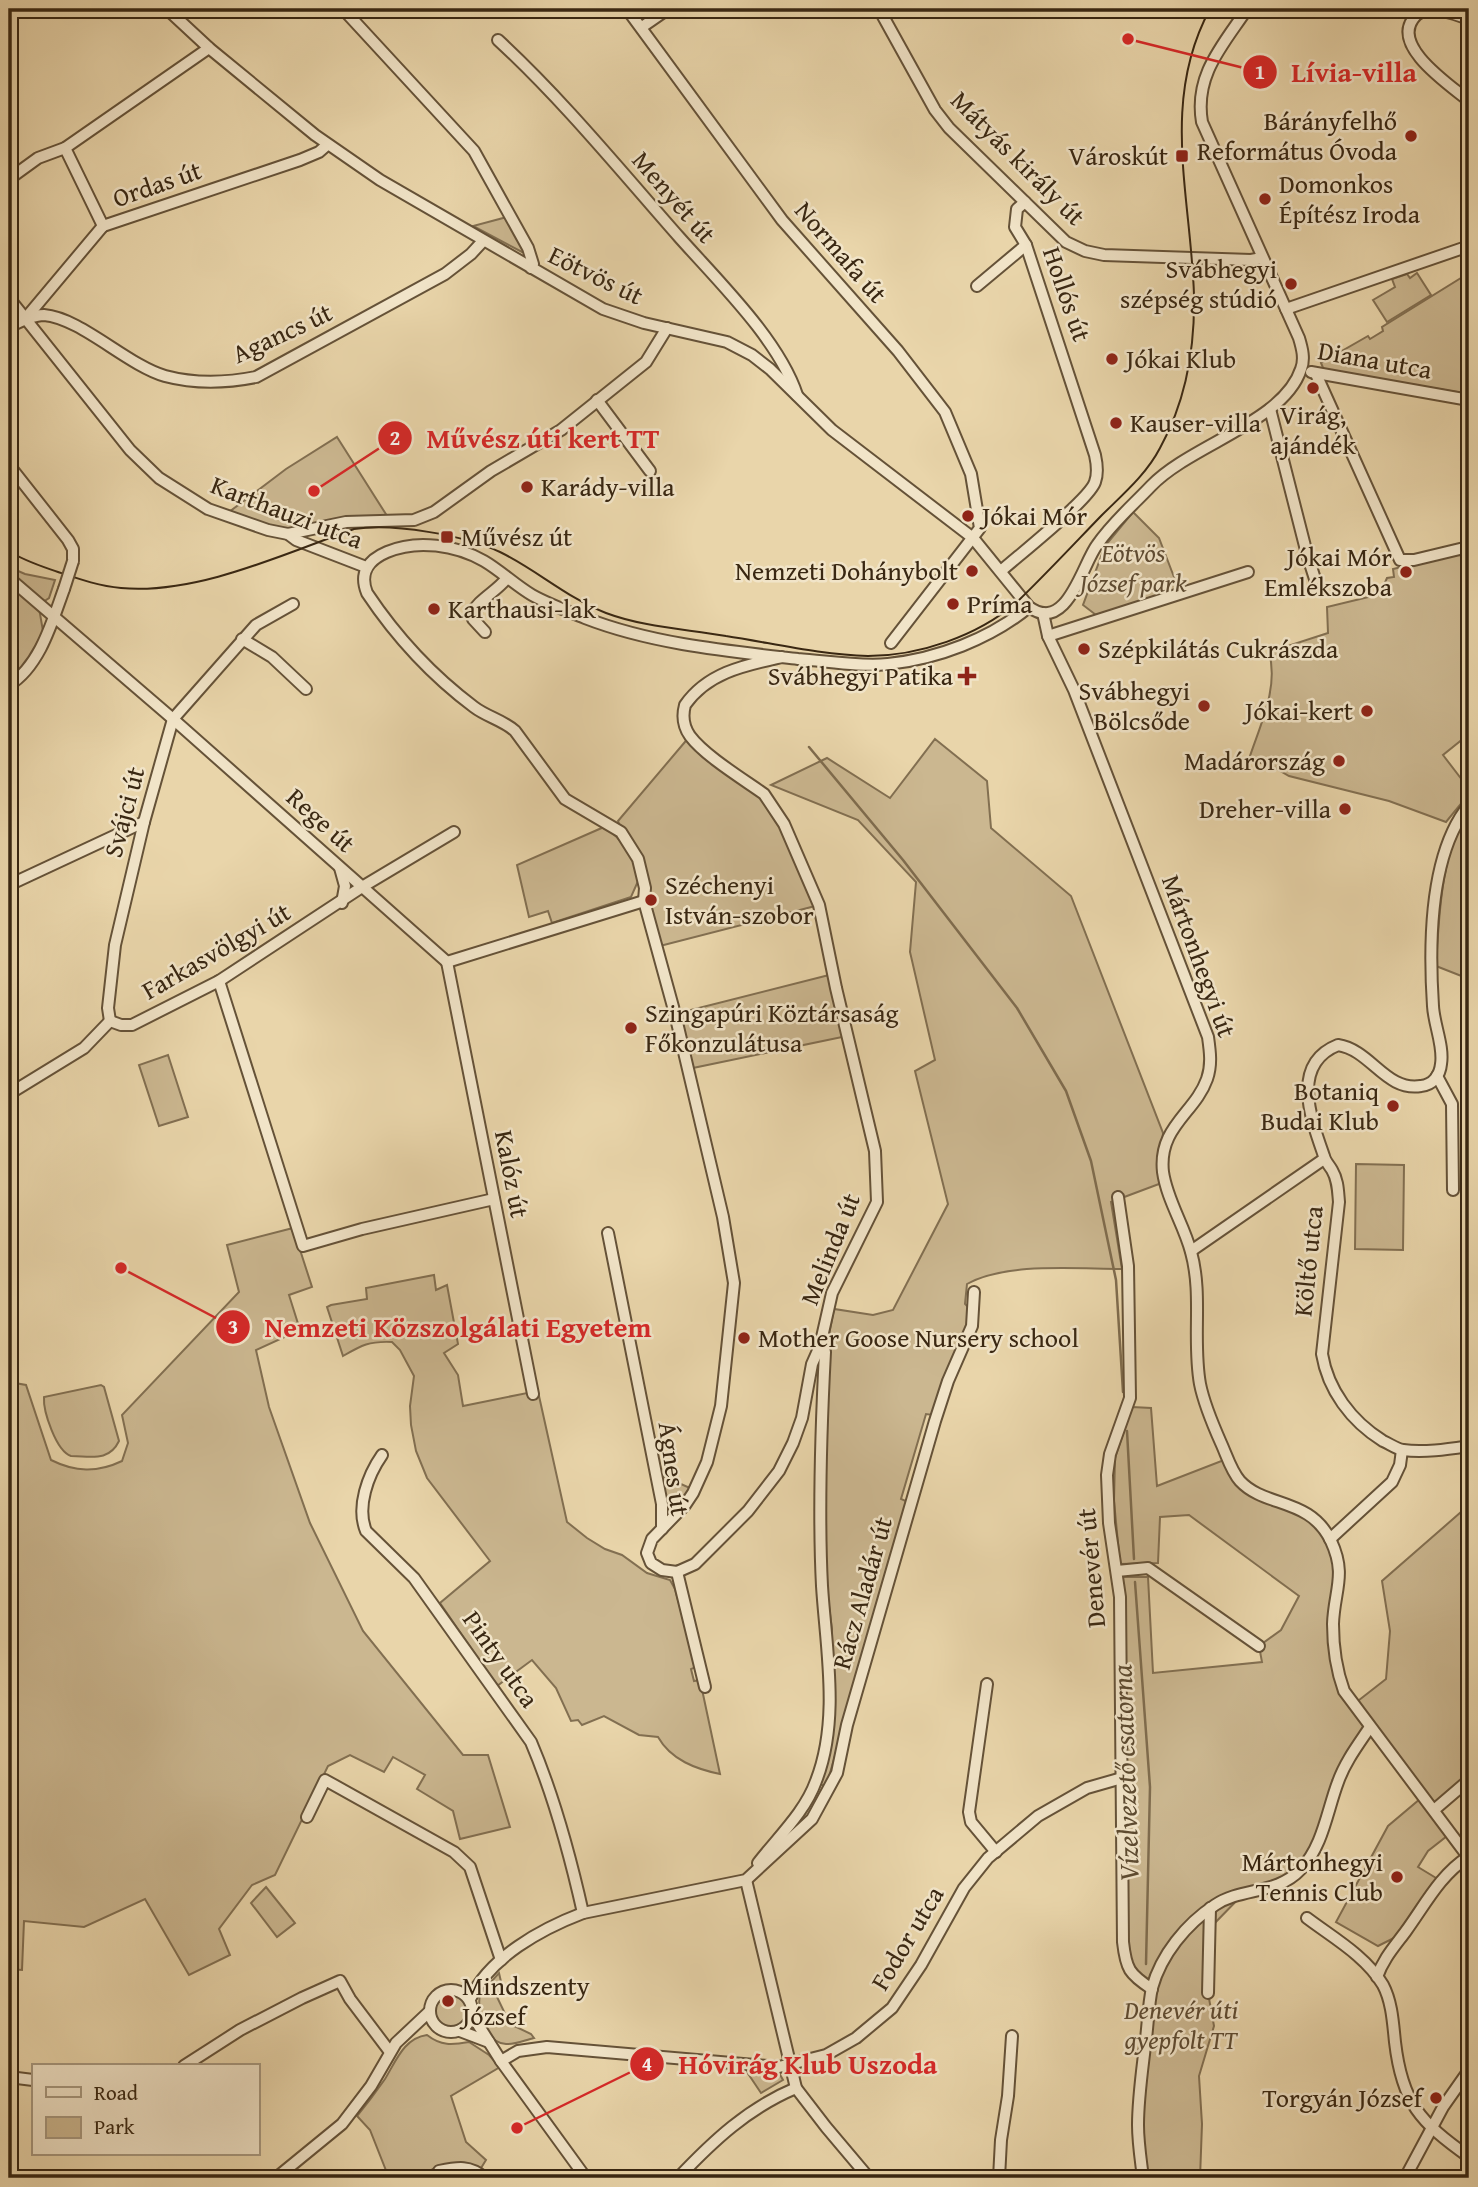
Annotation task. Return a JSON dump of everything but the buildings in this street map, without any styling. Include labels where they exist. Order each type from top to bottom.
[{"type":"street","name":"Eötvös út","points":[[167,9],[209,48],[327,145],[380,180],[603,309],[624,317],[738,346],[770,369],[856,450],[973,538],[1029,607],[1043,613]]},
{"type":"street","points":[[343,9],[474,151],[528,248],[533,264],[530,268]]},
{"type":"street","name":"Normafa út","points":[[627,9],[782,220],[898,351],[945,412],[971,474],[976,494],[980,528],[973,538]]},
{"type":"street","points":[[642,27],[668,9]]},
{"type":"street","name":"Mátyás király út","points":[[879,9],[935,110],[949,128],[1066,242],[1085,251],[1104,255],[1192,259],[1262,258]]},
{"type":"street","points":[[1247,9],[1212,61],[1203,80],[1199,98],[1202,122],[1299,338],[1303,359],[1301,369]]},
{"type":"street","points":[[1469,19],[1435,10],[1424,11],[1414,17],[1408,34],[1411,46],[1423,60],[1469,102]]},
{"type":"street","name":"Menyét út","points":[[498,40],[586,131],[722,285],[786,368],[798,396]]},
{"type":"street","points":[[9,179],[38,158],[65,148],[209,48]]},
{"type":"street","name":"Ordas út","points":[[65,148],[103,226],[300,160],[319,152],[327,145]]},
{"type":"street","name":"Hollós út","points":[[1001,571],[1084,499],[1096,481],[1097,471],[1091,443],[1026,245],[1015,227],[1017,209],[1025,202]]},
{"type":"street","points":[[25,319],[103,226]]},
{"type":"street","name":"Agancs út","points":[[9,327],[25,319],[44,315],[73,325],[139,365],[164,375],[201,382],[232,382],[256,376],[445,274],[471,254],[483,240]]},
{"type":"street","points":[[977,286],[1026,245]]},
{"type":"street","points":[[1286,309],[1469,246]]},
{"type":"street","name":"Karthauzi utca","points":[[9,298],[130,450],[159,478],[208,509],[268,530],[288,534],[296,540],[366,567],[380,555],[395,548],[433,546],[473,556],[541,600],[612,628],[673,642],[843,663],[885,664],[918,659],[986,636],[1029,607]]},
{"type":"street","points":[[288,534],[346,522],[390,522],[422,518],[491,471],[554,435],[646,362],[667,328]]},
{"type":"street","name":"Diana utca","points":[[1043,613],[1049,613],[1065,603],[1078,585],[1096,545],[1164,474],[1270,409],[1288,394],[1301,369],[1316,374],[1469,400]]},
{"type":"street","points":[[1316,374],[1400,560],[1414,560],[1469,549]]},
{"type":"street","points":[[597,400],[650,471]]},
{"type":"street","points":[[1270,409],[1315,579]]},
{"type":"street","points":[[9,465],[73,549],[73,561],[54,616],[28,667],[19,679],[9,685]]},
{"type":"street","points":[[891,643],[973,538]]},
{"type":"street","points":[[366,567],[363,583],[367,593],[383,618],[420,661],[479,711],[506,723],[515,731],[565,799],[621,832],[638,859],[645,888],[644,901],[675,1014],[723,1217],[734,1283],[721,1406],[712,1445],[693,1493],[676,1517],[662,1529]]},
{"type":"street","points":[[1043,613],[1048,636],[1248,572]]},
{"type":"street","name":"Rege út","points":[[9,578],[447,962]]},
{"type":"street","points":[[485,632],[471,614],[483,599],[498,590],[506,578]]},
{"type":"street","name":"Svájci út","points":[[110,1021],[108,1008],[115,945],[144,822],[173,719],[256,625],[293,604]]},
{"type":"street","name":"Mártonhegyi út","points":[[1048,636],[1074,690],[1208,1037],[1208,1078],[1197,1099],[1171,1131],[1166,1146],[1163,1175],[1175,1214],[1191,1251],[1197,1296],[1200,1385],[1213,1426],[1232,1468],[1246,1486],[1314,1518],[1330,1539],[1337,1558],[1340,1582],[1333,1622],[1335,1665],[1344,1691],[1469,1857]]},
{"type":"street","points":[[242,639],[272,657],[306,689]]},
{"type":"street","name":"Melinda út","points":[[677,1572],[695,1564],[722,1538],[748,1511],[779,1471],[797,1431],[832,1293],[877,1202],[875,1151],[819,905],[793,844],[771,802],[704,749],[690,736],[684,724],[685,705],[696,691],[736,667],[782,657]]},
{"type":"street","points":[[1453,1190],[1451,1104],[1437,1076],[1442,1062],[1432,985],[1437,887],[1452,833],[1469,805]]},
{"type":"street","points":[[9,885],[144,822]]},
{"type":"street","name":"Farkasvölgyi út","points":[[110,1021],[132,1025],[219,981],[362,887],[454,832]]},
{"type":"street","points":[[340,868],[345,886],[342,902]]},
{"type":"street","points":[[447,962],[644,901]]},
{"type":"street","name":"Kalóz út","points":[[447,962],[533,1394]]},
{"type":"street","points":[[219,981],[303,1246],[362,1229],[494,1199]]},
{"type":"street","points":[[9,1094],[84,1048],[110,1021]]},
{"type":"street","name":"Költő utca","points":[[1402,1450],[1380,1439],[1360,1423],[1338,1397],[1325,1372],[1322,1353],[1339,1202],[1338,1186],[1334,1173],[1324,1159],[1307,1091],[1312,1065],[1329,1049],[1338,1045],[1357,1050],[1393,1081],[1404,1085],[1422,1086],[1435,1080],[1437,1076]]},
{"type":"street","points":[[1191,1251],[1324,1159]]},
{"type":"street","name":"Denevér út","points":[[1118,1197],[1128,1266],[1130,1398],[1110,1454],[1107,1475],[1109,1523],[1117,1571],[1123,1942],[1129,1971],[1152,1989]]},
{"type":"street","name":"Ágnes út","points":[[608,1233],[662,1504],[662,1529],[649,1546],[649,1559],[662,1570],[677,1572]]},
{"type":"street","name":"Rácz Aladár út","points":[[746,1880],[812,1819],[837,1773],[847,1725],[935,1420],[948,1381],[972,1326],[974,1292]]},
{"type":"street","name":"Rácz Aladár út","points":[[746,1880],[797,1814],[816,1782],[827,1739],[827,1655],[821,1532],[822,1380],[825,1352],[820,1346]]},
{"type":"street","points":[[1330,1539],[1392,1482],[1400,1465],[1402,1450],[1469,1446]]},
{"type":"street","name":"Pinty utca","points":[[382,1455],[374,1466],[363,1502],[362,1517],[366,1531],[414,1577],[531,1742],[543,1770],[583,1913]]},
{"type":"street","points":[[1117,1571],[1148,1569],[1259,1646]]},
{"type":"street","points":[[677,1572],[705,1687]]},
{"type":"street","points":[[988,1684],[969,1812],[971,1822],[996,1852]]},
{"type":"street","points":[[1143,2178],[1138,2126],[1139,2101],[1152,1989],[1166,1956],[1185,1931],[1222,1900],[1288,1883],[1304,1867],[1323,1828],[1339,1780],[1351,1755],[1370,1727]]},
{"type":"street","name":"Fodor utca","points":[[501,2060],[518,2051],[547,2047],[753,2066],[790,2065],[826,2055],[844,2046],[886,2015],[921,1965],[964,1888],[996,1852],[1038,1816],[1087,1788],[1122,1778]]},
{"type":"street","points":[[307,1817],[325,1780],[463,1859],[470,1867],[501,1960]]},
{"type":"street","points":[[1434,1810],[1469,1780]]},
{"type":"street","points":[[1377,1977],[1381,1965],[1435,1890],[1451,1870],[1469,1857]]},
{"type":"street","points":[[586,2178],[489,2042],[472,2015],[470,1999],[481,1980],[501,1960],[562,1921],[583,1913],[746,1880],[796,2088],[869,2178]]},
{"type":"street","points":[[1208,1993],[1210,1908]]},
{"type":"street","points":[[1307,1918],[1358,1957],[1377,1977],[1389,2001],[1398,2070],[1404,2090],[1432,2127],[1469,2157]]},
{"type":"street","points":[[438,2029],[432,2021],[430,2011],[437,1995],[445,1990],[457,1990],[481,1980]]},
{"type":"street","points":[[187,2064],[240,2030],[302,1997],[340,1981],[358,2011],[390,2052]]},
{"type":"street","points":[[457,1990],[470,1999]]},
{"type":"street","points":[[276,2178],[342,2124],[364,2095],[390,2052],[430,2011]]},
{"type":"street","points":[[411,2029],[438,2029],[451,2033],[460,2031],[472,2015]]},
{"type":"street","points":[[460,2031],[489,2042]]},
{"type":"street","points":[[999,2178],[1012,2036]]},
{"type":"street","points":[[1405,2178],[1432,2127],[1469,2070]]},
{"type":"street","points":[[9,2077],[32,2080]]},
{"type":"street","points":[[679,2178],[737,2121],[775,2096],[796,2088]]},
{"type":"street","points":[[439,2171],[460,2166],[473,2169],[485,2178]]},
{"type":"green space","points":[[507,217],[525,250],[522,252],[473,226]]},
{"type":"green space","points":[[1417,273],[1431,295],[1387,322],[1373,300],[1395,287],[1392,279],[1407,274],[1410,278]]},
{"type":"green space","points":[[1469,273],[1469,394],[1324,370],[1321,363],[1368,336],[1370,339],[1383,331],[1382,327]]},
{"type":"green space","points":[[337,437],[389,519],[291,529],[278,528],[229,512],[286,469]]},
{"type":"green space","name":"Eötvös József park","points":[[1133,512],[1159,538],[1179,590],[1096,615],[1083,605],[1105,546]]},
{"type":"green space","name":"Jókai-kert","points":[[1456,554],[1469,558],[1469,734],[1443,755],[1469,789],[1469,794],[1446,822],[1389,801],[1289,776],[1249,759],[1270,693],[1272,679],[1269,652],[1328,633],[1327,607],[1385,593],[1383,587],[1387,578],[1394,577],[1393,569]]},
{"type":"green space","points":[[9,567],[25,574],[55,580],[49,598],[43,602],[9,574]]},
{"type":"green space","points":[[9,584],[39,608],[43,631],[28,661],[9,681]]},
{"type":"green space","points":[[690,736],[764,794],[819,905],[656,947],[645,888],[618,821]]},
{"type":"green space","points":[[935,739],[987,781],[991,828],[1071,896],[1163,1133],[1159,1184],[1111,1202],[1122,1269],[1021,1270],[1001,1272],[967,1284],[965,1304],[970,1309],[970,1319],[933,1415],[926,1414],[901,1499],[908,1502],[826,1787],[820,1784],[832,1629],[826,1583],[825,1355],[834,1309],[873,1315],[893,1310],[948,1204],[915,1071],[935,1060],[910,952],[916,882],[858,820],[771,785],[827,758],[890,798]]},
{"type":"green space","points":[[1469,813],[1469,979],[1436,966],[1440,908],[1447,866],[1459,828]]},
{"type":"green space","points":[[604,827],[622,843],[634,863],[639,879],[631,897],[552,923],[548,911],[529,917],[517,865]]},
{"type":"green space","points":[[833,974],[847,1036],[688,1069],[675,1014]]},
{"type":"green space","points":[[168,1055],[188,1117],[159,1126],[139,1065]]},
{"type":"green space","points":[[1356,1164],[1404,1165],[1403,1250],[1355,1249]]},
{"type":"green space","points":[[293,1228],[312,1287],[289,1295],[300,1330],[256,1350],[269,1407],[310,1523],[363,1631],[463,1755],[488,1755],[510,1827],[460,1839],[453,1811],[417,1789],[425,1775],[393,1757],[384,1772],[350,1755],[328,1766],[275,1875],[252,1885],[219,1929],[230,1955],[189,1975],[145,1899],[84,1927],[24,1921],[22,1970],[9,1969],[9,1382],[26,1385],[51,1460],[86,1470],[104,1468],[122,1461],[128,1443],[122,1415],[239,1292],[227,1245]]},
{"type":"green space","points":[[434,1275],[436,1290],[447,1285],[458,1344],[444,1353],[458,1375],[463,1406],[527,1393],[530,1398],[539,1396],[567,1522],[587,1538],[622,1555],[647,1573],[670,1580],[675,1589],[696,1667],[691,1669],[694,1681],[700,1680],[720,1774],[685,1762],[670,1752],[658,1737],[639,1735],[604,1716],[582,1725],[578,1720],[571,1721],[556,1688],[532,1660],[497,1686],[440,1603],[490,1561],[427,1478],[416,1451],[411,1425],[410,1406],[414,1376],[400,1350],[392,1342],[377,1342],[361,1346],[343,1356],[327,1307],[367,1299],[366,1288]]},
{"type":"green space","points":[[101,1385],[104,1387],[119,1441],[115,1448],[105,1455],[71,1456],[65,1453],[56,1439],[44,1397]]},
{"type":"green space","name":"Denevér úti gyepfolt TT","points":[[1132,1407],[1151,1408],[1157,1486],[1224,1460],[1240,1488],[1255,1491],[1314,1518],[1337,1558],[1335,1665],[1354,1704],[1386,1679],[1390,1631],[1382,1581],[1469,1505],[1469,1780],[1434,1810],[1370,1728],[1351,1755],[1323,1828],[1288,1883],[1248,1889],[1209,1929],[1208,1993],[1214,2026],[1199,2076],[1202,2124],[1200,2178],[1143,2178],[1138,2126],[1152,1989],[1125,1962],[1123,1577],[1148,1577],[1153,1673],[1262,1662],[1259,1646],[1281,1630],[1299,1596],[1189,1515],[1160,1517],[1158,1563],[1120,1564],[1114,1501],[1115,1458]]},
{"type":"green space","points":[[663,1476],[690,1488],[686,1498],[671,1516],[667,1515],[661,1481]]},
{"type":"green space","name":"Mártonhegyi Tennis Club","points":[[1420,1799],[1447,1836],[1428,1851],[1418,1867],[1441,1881],[1404,1933],[1378,1946],[1336,1922],[1388,1826]]},
{"type":"green space","points":[[266,1887],[295,1923],[277,1937],[251,1903]]},
{"type":"green space","points":[[499,1973],[502,1986],[497,1997],[510,2024],[534,2038],[506,2044],[493,2038],[484,2025],[480,1994]]},
{"type":"green space","points":[[451,1993],[463,1998],[468,2010],[463,2022],[451,2027],[439,2022],[434,2010],[439,1998]]},
{"type":"green space","points":[[427,2035],[447,2044],[469,2042],[489,2055],[500,2067],[451,2096],[466,2142],[486,2160],[481,2168],[473,2165],[450,2165],[433,2169],[418,2178],[389,2178],[370,2130],[357,2116],[407,2045]]},
{"type":"green space","points":[[747,2072],[779,2073],[783,2080],[761,2093]]},
{"type":"waterway","points":[[809,747],[903,860],[1017,1008],[1066,1091],[1091,1161],[1116,1280],[1123,1392]]},
{"type":"waterway","name":"Vízelvezető csatorna","points":[[1127,1431],[1134,1559]]},
{"type":"waterway","name":"Vízelvezető csatorna","points":[[1135,1582],[1150,1787],[1146,1964]]},
{"type":"tram line","points":[[9,551],[33,563],[89,582],[121,588],[150,588],[209,579],[354,529],[408,529],[485,546],[514,559],[592,607],[620,618],[650,625],[815,651],[868,656],[927,648],[965,634],[1001,615],[1016,603],[1133,484],[1148,467],[1169,430],[1187,374],[1194,315],[1192,258],[1182,150],[1182,114],[1186,79],[1195,44],[1210,9]]},
{"type":"place","name":"Lívia-villa","points":[[1128,39]]},
{"type":"place","name":"Bárányfelhő Református Óvoda","points":[[1411,136]]},
{"type":"place","name":"Városkút","points":[[1182,156]]},
{"type":"place","name":"Domonkos Építész Iroda","points":[[1265,199]]},
{"type":"place","name":"Svábhegyi szépség stúdió","points":[[1291,284]]},
{"type":"place","name":"Jókai Klub","points":[[1112,359]]},
{"type":"place","name":"Virág, ajándék","points":[[1313,388]]},
{"type":"place","name":"Kauser-villa","points":[[1116,423]]},
{"type":"place","name":"Karády-villa","points":[[527,487]]},
{"type":"place","name":"Művész úti kert TT","points":[[314,491]]},
{"type":"place","name":"Jókai Mór","points":[[968,516]]},
{"type":"place","name":"Művész út","points":[[447,537]]},
{"type":"place","name":"Nemzeti Dohánybolt","points":[[972,571]]},
{"type":"place","name":"Jókai Mór Emlékszoba","points":[[1406,572]]},
{"type":"place","name":"Príma","points":[[953,604]]},
{"type":"place","name":"Karthausi-lak","points":[[434,609]]},
{"type":"place","name":"Szépkilátás Cukrászda","points":[[1084,649]]},
{"type":"place","name":"Svábhegyi Patika","points":[[967,676]]},
{"type":"place","name":"Svábhegyi Bölcsőde","points":[[1204,706]]},
{"type":"place","name":"Jókai-kert","points":[[1367,711]]},
{"type":"place","name":"Madárország","points":[[1339,761]]},
{"type":"place","name":"Dreher-villa","points":[[1345,809]]},
{"type":"place","name":"Széchenyi István-szobor","points":[[651,900]]},
{"type":"place","name":"Szingapúri Köztársaság Főkonzulátusa","points":[[631,1028]]},
{"type":"place","name":"Botaniq Budai Klub","points":[[1393,1106]]},
{"type":"place","name":"Nemzeti Közszolgálati Egyetem","points":[[121,1268]]},
{"type":"place","name":"Mother Goose Nursery school","points":[[744,1338]]},
{"type":"place","name":"Mártonhegyi Tennis Club","points":[[1397,1877]]},
{"type":"place","name":"Mindszenty József","points":[[448,2001]]},
{"type":"place","name":"Torgyán József","points":[[1436,2098]]},
{"type":"place","name":"Hóvirág Klub Uszoda","points":[[517,2128]]}]
